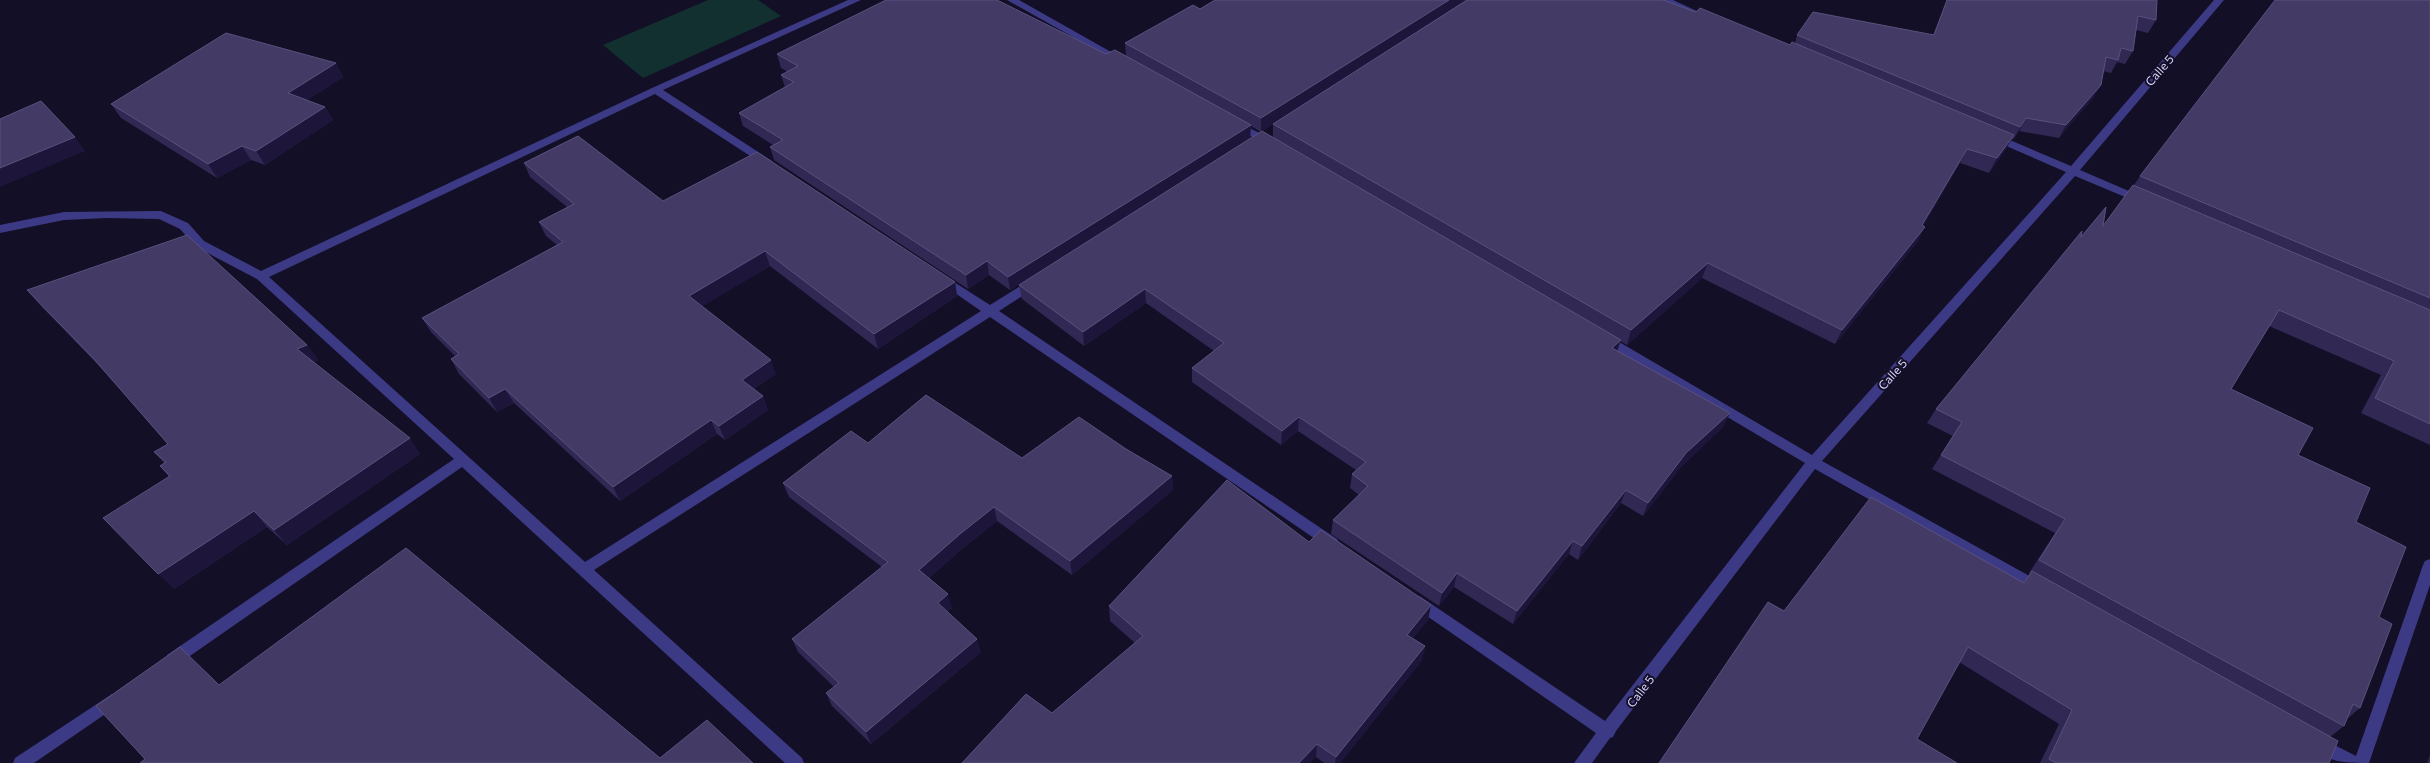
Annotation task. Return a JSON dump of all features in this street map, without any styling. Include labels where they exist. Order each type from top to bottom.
[{"type":"street","points":[[260,276],[656,90],[856,0]]},
{"type":"street","points":[[1012,0],[1132,66]]},
{"type":"street","points":[[1666,0],[1702,15]]},
{"type":"street","name":"Calle 5","points":[[1582,763],[1608,732],[1813,462],[2073,171],[2219,0]]},
{"type":"street","points":[[656,90],[778,170]]},
{"type":"street","points":[[1227,119],[1278,148]]},
{"type":"street","points":[[1982,133],[2156,206]]},
{"type":"street","points":[[0,229],[64,216],[107,214],[162,215],[184,226],[200,244],[260,276],[585,569],[796,763]]},
{"type":"street","points":[[934,273],[1345,552]]},
{"type":"street","points":[[585,569],[1048,274]]},
{"type":"street","points":[[1591,331],[1813,462],[2048,593]]},
{"type":"street","points":[[160,668],[464,460]]},
{"type":"street","points":[[2361,763],[2430,565]]},
{"type":"street","points":[[1402,591],[1608,732]]},
{"type":"street","points":[[21,763],[128,690]]},
{"type":"street","points":[[2310,739],[2354,763]]},
{"type":"green space","points":[[708,0],[758,0],[781,16],[643,78],[603,45]]},
{"type":"building","points":[[886,0],[997,0],[1106,54],[1115,50],[1251,125],[1008,277],[987,261],[966,275],[770,147],[783,140],[739,113],[794,82],[781,75],[798,66],[777,54]]},
{"type":"building","points":[[1215,0],[1449,0],[1261,118],[1125,43],[1193,5],[1200,9]]},
{"type":"building","points":[[1467,0],[1663,0],[1696,12],[1700,8],[1790,45],[1792,42],[2014,135],[1997,158],[1967,149],[1922,225],[1925,227],[1842,330],[1708,263],[1631,330],[1273,124]]},
{"type":"building","points":[[1947,0],[2157,0],[2156,20],[2138,16],[2133,51],[2121,48],[2118,60],[2106,57],[2101,85],[2066,125],[2026,118],[2020,127],[1797,35],[1813,12],[1934,35]]},
{"type":"building","points":[[2275,0],[2430,0],[2430,298],[2140,176]]},
{"type":"building","points":[[226,33],[336,63],[288,93],[325,107],[256,151],[242,146],[208,164],[111,104]]},
{"type":"building","points":[[41,101],[75,137],[0,168],[0,119]]},
{"type":"building","points":[[1262,131],[1621,340],[1612,348],[1730,413],[1686,453],[1648,503],[1626,490],[1582,546],[1573,541],[1517,611],[1457,573],[1442,593],[1333,520],[1368,486],[1352,474],[1366,462],[1299,417],[1282,431],[1192,368],[1224,343],[1145,289],[1083,332],[1019,285]]},
{"type":"building","points":[[578,136],[663,201],[757,152],[955,282],[874,334],[765,251],[689,296],[771,360],[742,380],[763,396],[719,426],[711,420],[613,487],[505,389],[489,398],[451,359],[459,354],[422,318],[563,242],[539,222],[574,204],[524,163]]},
{"type":"building","points":[[2133,185],[2430,310],[2430,424],[2375,398],[2394,361],[2279,310],[2231,389],[2313,428],[2298,455],[2370,488],[2356,522],[2406,547],[2379,617],[2392,624],[2360,708],[2353,704],[2344,726],[2039,560],[2065,519],[1941,455],[1962,422],[1936,409],[2082,231],[2081,237],[2106,207],[2103,226]]},
{"type":"building","points":[[187,235],[307,345],[297,349],[410,438],[274,530],[254,511],[158,574],[103,518],[170,476],[160,466],[166,462],[154,452],[168,444],[93,358],[27,290]]},
{"type":"building","points":[[926,395],[1022,458],[1079,417],[1126,449],[1172,476],[1070,561],[994,507],[960,534],[919,570],[948,594],[938,603],[977,639],[866,732],[826,693],[839,683],[792,639],[888,562],[783,483],[851,431],[868,443]]},
{"type":"building","points":[[1227,480],[1309,542],[1321,530],[1431,605],[1407,635],[1425,646],[1336,757],[1317,744],[1299,763],[962,763],[1026,694],[1052,713],[1143,636],[1109,606]]},
{"type":"building","points":[[1871,497],[2024,583],[2032,571],[2338,741],[2329,763],[2056,763],[2049,759],[2072,710],[1968,647],[1917,739],[1957,763],[1659,763],[1768,602],[1784,611]]},
{"type":"building","points":[[406,548],[660,758],[707,720],[753,763],[140,763],[145,759],[96,706],[180,647],[219,685]]}]
